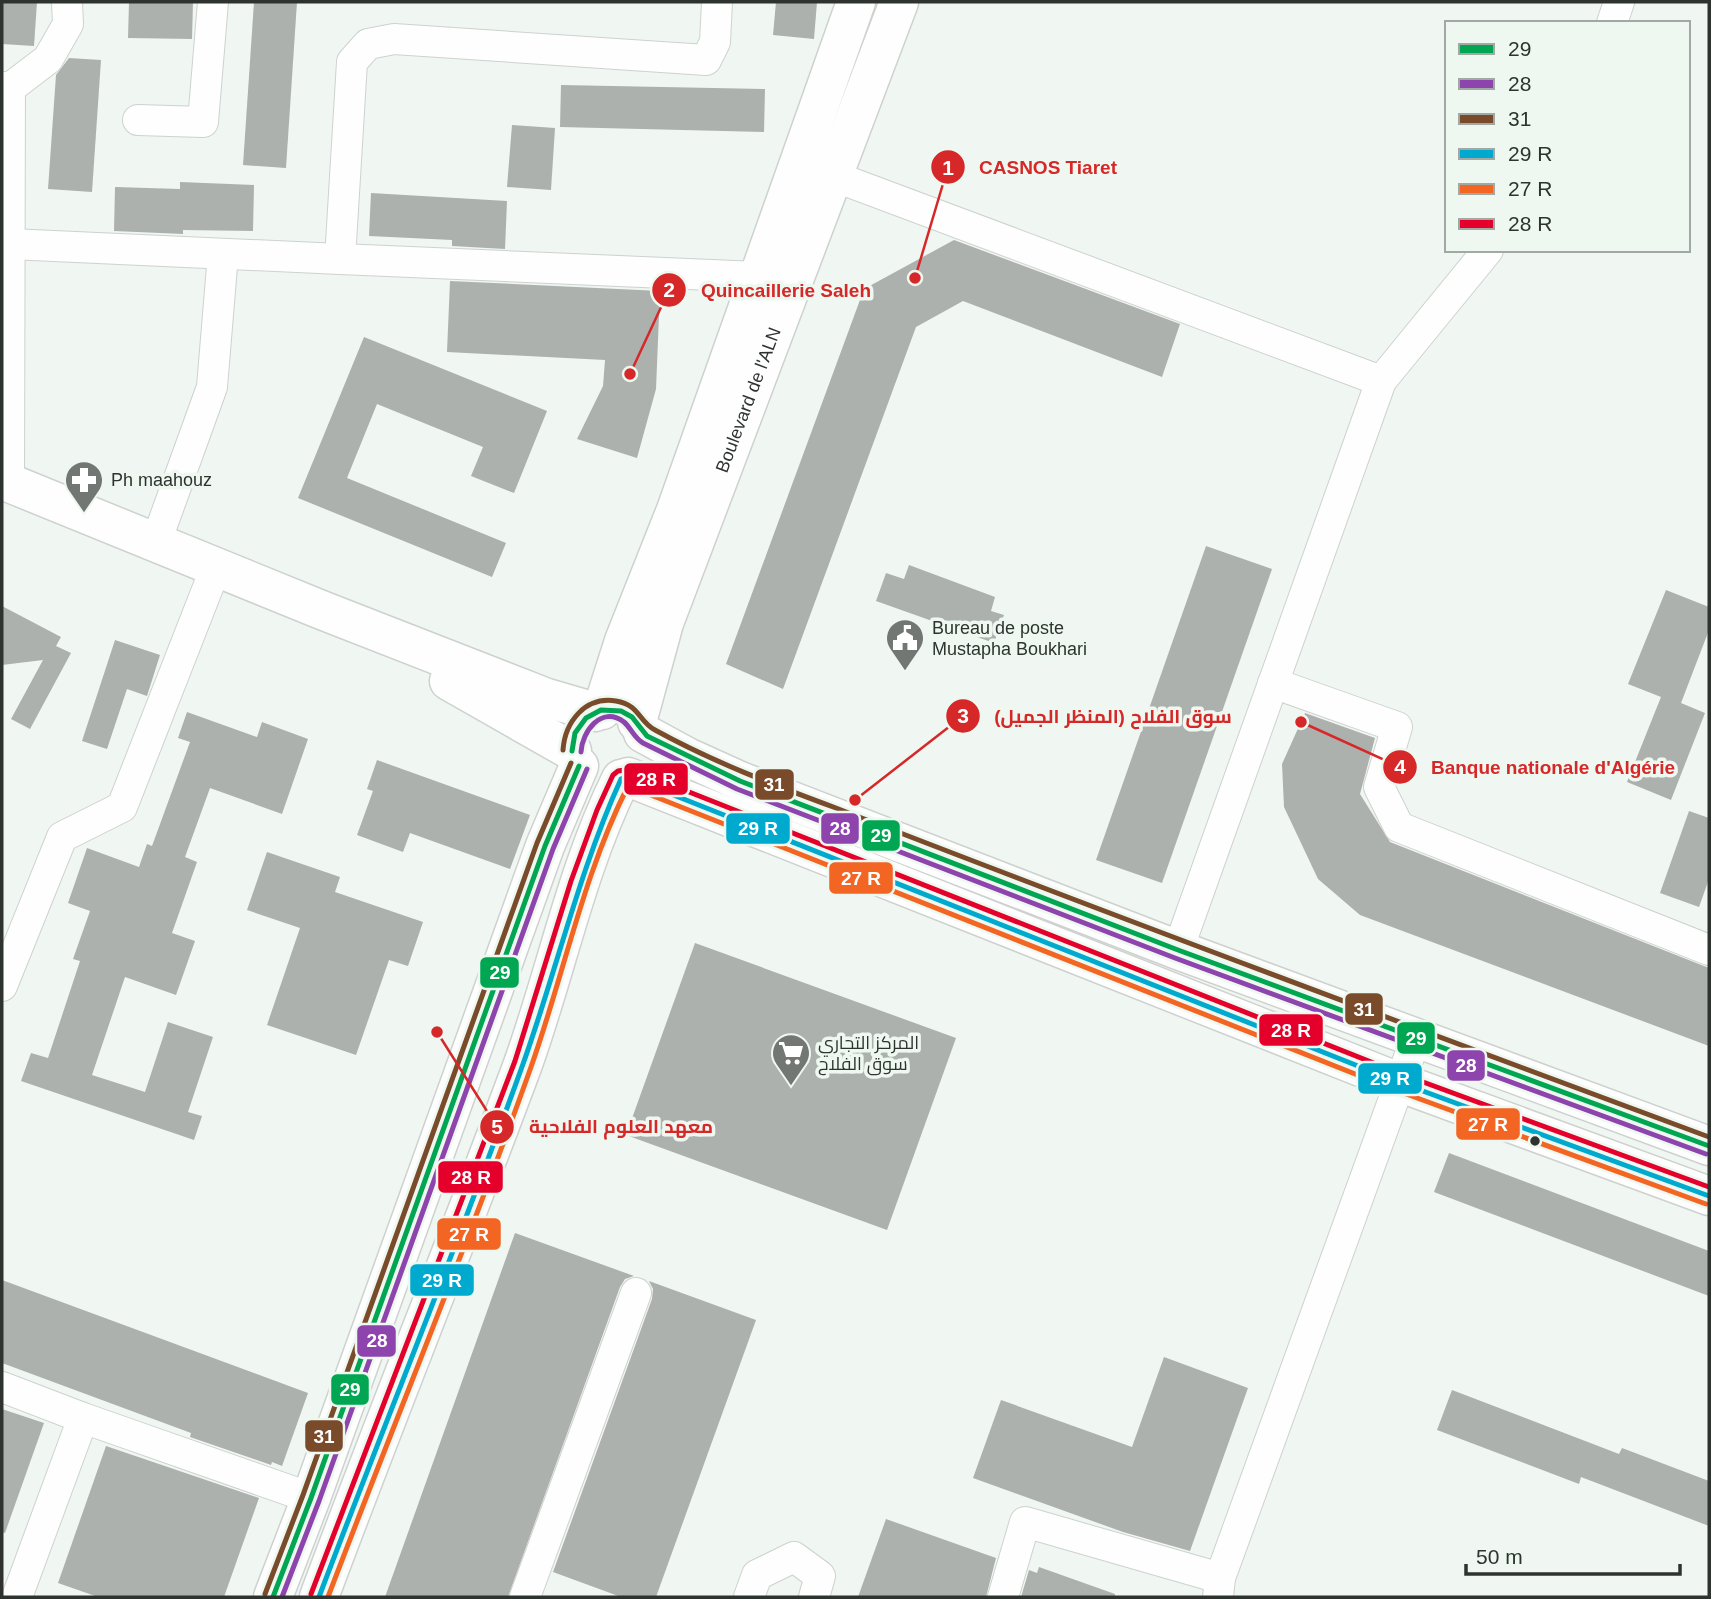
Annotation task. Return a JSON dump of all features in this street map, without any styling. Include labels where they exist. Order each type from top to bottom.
[{"type":"main road","name":"Boulevard de l'ALN","points":[[619,719],[624,641],[672,520],[856,2]]},
{"type":"main road","name":"Boulevard de l'ALN","points":[[619,719],[664,623],[899,2]]},
{"type":"main road","points":[[5,481],[324,611],[547,698],[619,719],[687,758],[740,781],[1178,950],[1709,1146]]},
{"type":"main road","points":[[324,611],[576,759],[593,779],[612,781],[624,778],[636,771],[645,753],[619,719]]},
{"type":"main road","points":[[547,698],[570,690],[591,677],[609,661],[624,641]]},
{"type":"main road","points":[[273,1597],[576,759],[574,732],[579,723],[619,719]]},
{"type":"main road","points":[[624,778],[1401,1083],[1709,1196]]},
{"type":"main road","points":[[319,1597],[524,1061],[585,863],[602,818],[624,778]]},
{"type":"street","points":[[5,481],[10,244],[6,87],[48,59],[68,24],[67,2]]},
{"type":"street","points":[[138,120],[203,122],[213,2]]},
{"type":"street","points":[[340,259],[352,62],[368,44],[394,39],[706,60],[715,42],[717,2]]},
{"type":"street","points":[[1613,21],[1619,2]]},
{"type":"street","points":[[833,176],[1381,381]]},
{"type":"street","points":[[10,244],[758,277]]},
{"type":"street","points":[[1178,950],[1381,381],[1486,252]]},
{"type":"street","points":[[156,542],[212,387],[223,254]]},
{"type":"street","points":[[2,986],[62,837],[122,807],[216,567]]},
{"type":"street","points":[[1273,682],[1397,727],[1379,787],[1399,827],[1709,950]]},
{"type":"street","points":[[1003,1597],[1025,1522],[1219,1588],[1416,1038]]},
{"type":"street","points":[[525,1597],[636,1293]]},
{"type":"street","points":[[2,1387],[311,1498]]},
{"type":"street","points":[[14,1586],[83,1418]]},
{"type":"street","points":[[749,1597],[757,1575],[794,1557],[820,1576],[814,1597]]},
{"type":"building","points":[[2,2],[37,2],[34,46],[2,44]]},
{"type":"building","points":[[129,2],[193,2],[192,39],[128,38]]},
{"type":"building","points":[[254,2],[297,2],[286,168],[243,165]]},
{"type":"building","points":[[776,2],[817,2],[814,39],[773,35]]},
{"type":"building","points":[[69,58],[101,60],[92,192],[48,189],[56,75]]},
{"type":"building","points":[[561,85],[765,89],[764,132],[560,127]]},
{"type":"building","points":[[512,125],[555,128],[551,190],[507,187]]},
{"type":"building","points":[[180,182],[254,185],[253,231],[183,230],[183,234],[114,231],[115,187],[180,189]]},
{"type":"building","points":[[371,193],[507,201],[505,249],[452,246],[452,240],[369,236]]},
{"type":"building","points":[[954,240],[1180,324],[1162,377],[963,301],[916,327],[783,689],[726,664],[864,289]]},
{"type":"building","points":[[450,281],[660,291],[656,389],[637,458],[577,439],[603,386],[605,360],[447,352]]},
{"type":"building","points":[[364,337],[547,411],[514,493],[471,476],[483,447],[377,404],[347,478],[506,543],[492,577],[298,498]]},
{"type":"building","points":[[1206,546],[1272,569],[1162,883],[1096,860]]},
{"type":"building","points":[[909,565],[995,597],[991,611],[1004,615],[994,643],[876,601],[886,573],[904,579]]},
{"type":"building","points":[[1666,590],[1709,607],[1709,630],[1681,703],[1705,713],[1671,800],[1627,782],[1661,697],[1628,684]]},
{"type":"building","points":[[2,606],[61,637],[56,646],[71,653],[30,729],[11,719],[43,660],[2,665]]},
{"type":"building","points":[[115,640],[160,655],[147,696],[127,689],[107,749],[82,741]]},
{"type":"building","points":[[187,712],[257,737],[262,722],[308,739],[282,814],[210,788],[185,857],[197,862],[172,933],[195,941],[176,995],[125,977],[92,1075],[145,1092],[168,1022],[213,1037],[188,1112],[202,1116],[194,1140],[21,1081],[31,1053],[48,1058],[80,961],[73,959],[90,911],[68,903],[87,848],[139,867],[147,844],[152,846],[190,742],[178,738]]},
{"type":"building","points":[[1305,713],[1375,738],[1360,794],[1390,842],[1709,968],[1709,1046],[1360,915],[1318,879],[1284,807],[1282,764]]},
{"type":"building","points":[[377,760],[530,815],[510,869],[410,833],[403,852],[357,835],[373,791],[367,789]]},
{"type":"building","points":[[1689,811],[1709,818],[1709,879],[1699,907],[1660,893]]},
{"type":"building","points":[[267,852],[340,877],[335,892],[423,922],[408,966],[389,960],[356,1055],[267,1025],[300,928],[247,910]]},
{"type":"building","name":"المركز التجاري سوق الفلاح","points":[[695,943],[956,1038],[887,1230],[626,1135]]},
{"type":"building","points":[[1449,1153],[1709,1251],[1709,1296],[1434,1192]]},
{"type":"building","points":[[515,1233],[634,1276],[625,1279],[620,1287],[508,1597],[385,1597]]},
{"type":"building","points":[[2,1280],[308,1393],[282,1466],[272,1462],[271,1465],[190,1437],[191,1433],[2,1363]]},
{"type":"building","points":[[649,1281],[756,1320],[656,1597],[621,1597],[553,1572],[652,1299],[653,1289]]},
{"type":"building","points":[[1164,1357],[1248,1388],[1190,1551],[1123,1532],[973,1478],[1001,1400],[1132,1447]]},
{"type":"building","points":[[1452,1390],[1619,1454],[1622,1448],[1709,1481],[1709,1526],[1581,1477],[1579,1484],[1437,1430]]},
{"type":"building","points":[[2,1409],[44,1423],[5,1533],[2,1532]]},
{"type":"building","points":[[106,1446],[259,1498],[224,1597],[98,1597],[58,1583]]},
{"type":"building","points":[[886,1519],[996,1558],[986,1597],[858,1597]]},
{"type":"building","points":[[1039,1567],[1115,1594],[1115,1597],[1021,1597],[1029,1570],[1037,1573]]},
{"type":"transit line","name":"31","points":[[563,750],[572,721],[586,707],[605,701],[624,703],[655,730],[721,763],[767,782],[1709,1137]]},
{"type":"transit line","name":"29","points":[[572,751],[575,733],[586,718],[601,710],[621,711],[632,717],[647,736],[740,781],[1178,950],[1709,1146]]},
{"type":"transit line","name":"28","points":[[581,752],[585,736],[594,723],[608,717],[616,718],[624,722],[643,743],[737,789],[1175,958],[1706,1154]]},
{"type":"transit line","name":"31","points":[[265,1594],[537,843],[571,763]]},
{"type":"transit line","name":"29","points":[[273,1597],[545,846],[579,766]]},
{"type":"transit line","name":"28","points":[[282,1597],[553,849],[587,769]]},
{"type":"transit line","points":[[311,1594],[515,1061],[571,881],[597,810],[613,775],[618,771],[631,769],[1404,1075],[1709,1187]]},
{"type":"transit line","points":[[319,1597],[499,1131],[593,849],[621,779],[628,777],[1401,1083],[1709,1196]]},
{"type":"transit line","points":[[328,1597],[507,1134],[543,1032],[598,854],[628,786],[1398,1091],[1706,1204]]},
{"type":"place","name":"CASNOS Tiaret","points":[[915,278]]},
{"type":"place","name":"Quincaillerie Saleh","points":[[630,374]]},
{"type":"place","name":"Ph maahouz","points":[[84,514]]},
{"type":"place","name":"Bureau de poste Mustapha Boukhari","points":[[905,672]]},
{"type":"place","name":"Banque nationale d'Algérie","points":[[1301,722]]},
{"type":"place","name":"سوق الفلاح (المنظر الجميل)","points":[[855,800]]},
{"type":"place","name":"معهد العلوم الفلاحية","points":[[437,1032]]},
{"type":"place","name":"المركز التجاري سوق الفلاح","points":[[791,1087]]}]
